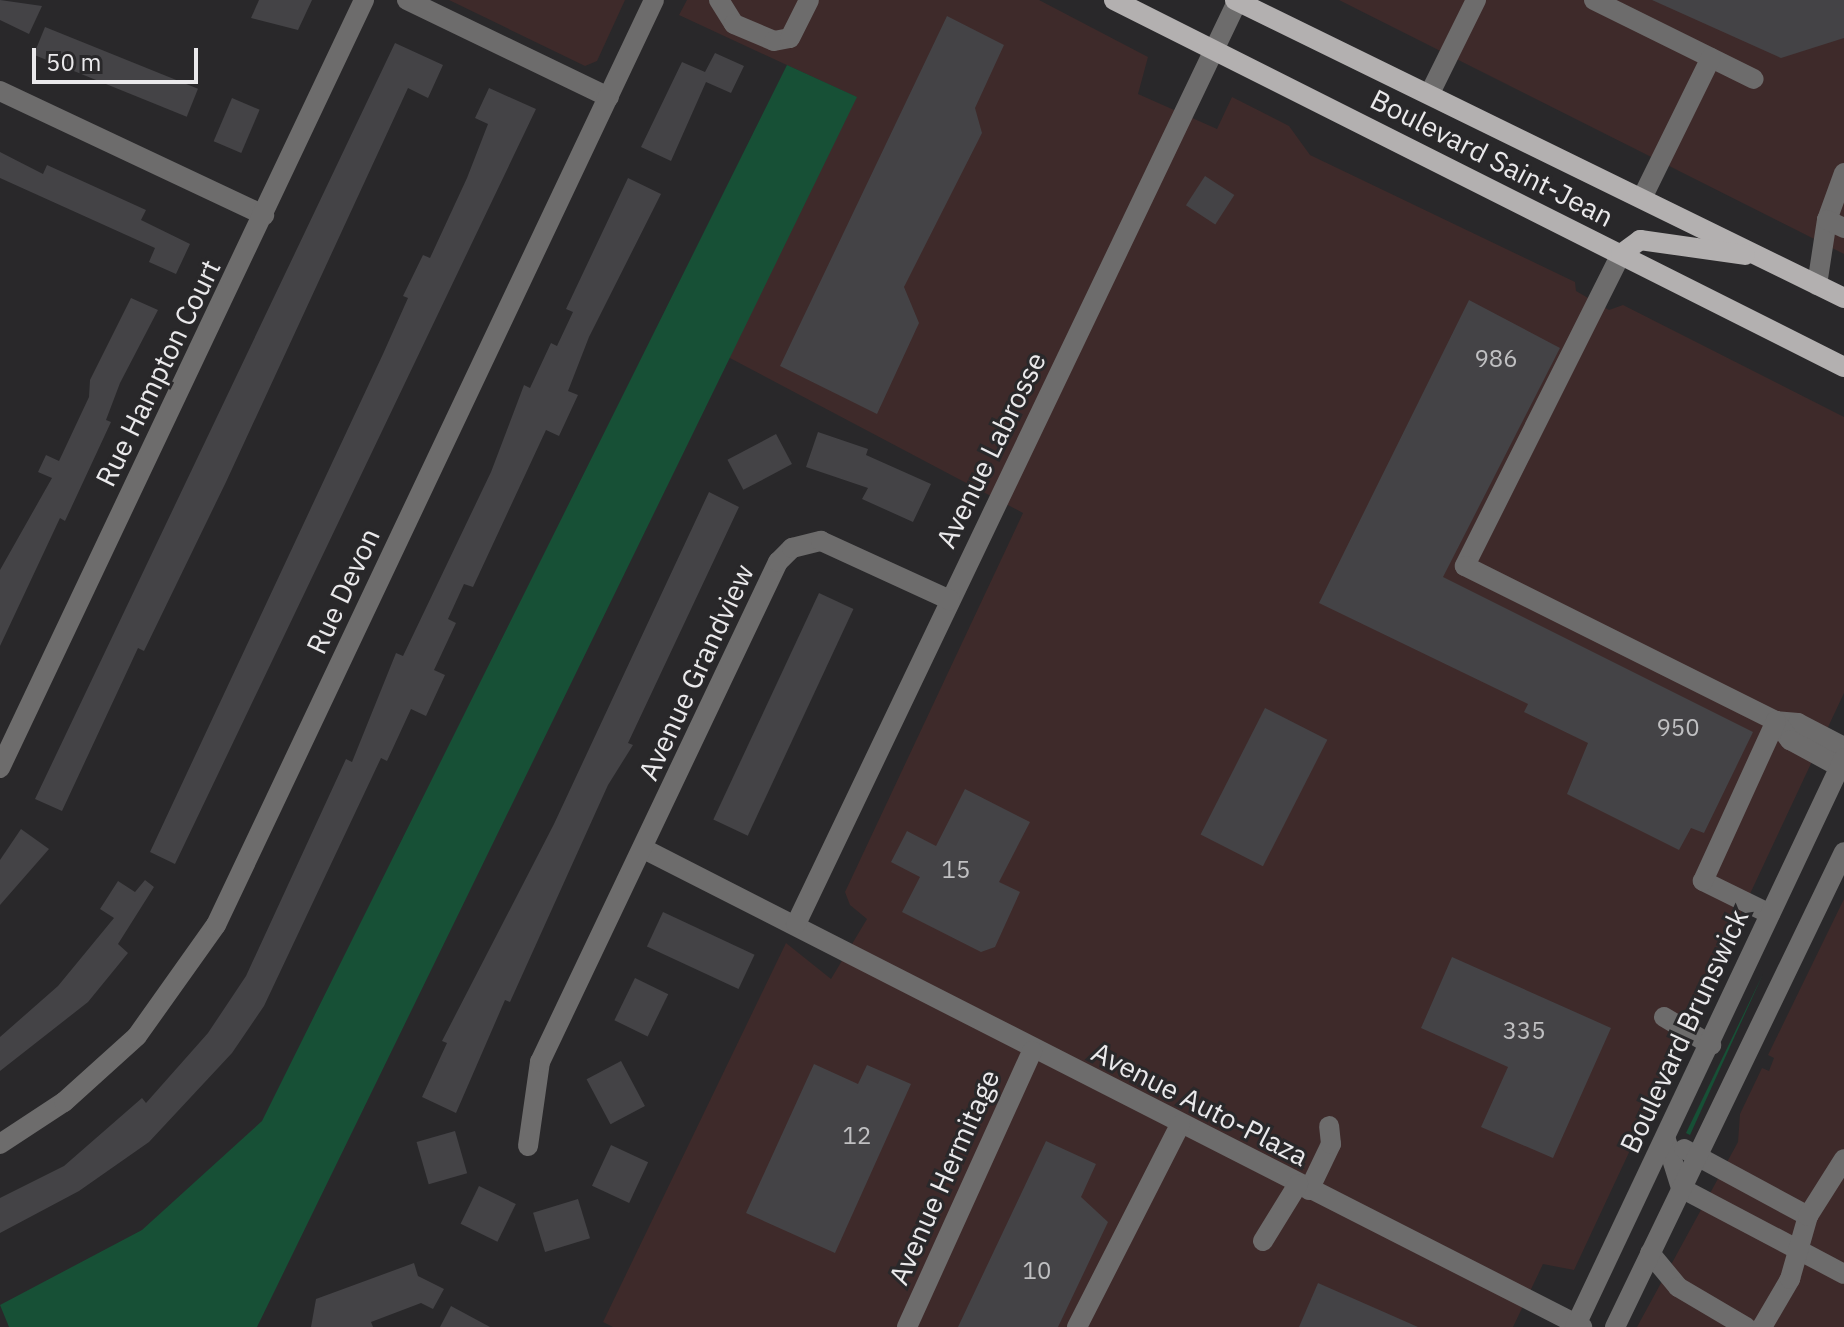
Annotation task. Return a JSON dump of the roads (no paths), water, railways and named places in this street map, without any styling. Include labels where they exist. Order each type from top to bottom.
[{"type":"main road","name":"Boulevard Saint-Jean","points":[[1114,0],[1839,366]]},
{"type":"main road","name":"Boulevard Saint-Jean","points":[[1237,0],[1844,298]]},
{"type":"main road","points":[[1621,254],[1644,240],[1668,248],[1759,256]]},
{"type":"street","name":"Rue Hampton Court","points":[[0,768],[364,0]]},
{"type":"street","points":[[407,0],[609,97]]},
{"type":"street","name":"Rue Devon","points":[[0,1144],[105,1068],[166,1002],[204,945],[654,0]]},
{"type":"street","points":[[719,0],[734,24],[774,41],[790,38],[809,0]]},
{"type":"street","name":"Avenue Labrosse","points":[[796,924],[1237,0]]},
{"type":"street","points":[[1430,93],[1476,0]]},
{"type":"street","points":[[1594,0],[1754,79]]},
{"type":"street","points":[[1642,198],[1711,58]]},
{"type":"street","points":[[0,91],[264,215]]},
{"type":"street","points":[[1817,285],[1835,224],[1844,173]]},
{"type":"street","points":[[1621,254],[1465,566],[1776,721],[1798,723],[1844,747]]},
{"type":"street","name":"Avenue Grandview","points":[[528,1146],[540,1062],[785,554],[802,543],[830,543],[950,600]]},
{"type":"street","points":[[1776,721],[1790,740],[1842,763]]},
{"type":"street","points":[[1770,914],[1703,881],[1776,721]]},
{"type":"street","name":"Boulevard Brunswick","points":[[1578,1326],[1842,763]]},
{"type":"street","points":[[644,849],[796,924]]},
{"type":"street","points":[[1615,1327],[1844,852]]},
{"type":"street","name":"Avenue Auto-Plaza","points":[[796,924],[1032,1051],[1578,1326]]},
{"type":"street","points":[[1664,1017],[1711,1045]]},
{"type":"street","name":"Avenue Hermitage","points":[[907,1327],[1032,1051]]},
{"type":"street","points":[[1077,1327],[1180,1125]]},
{"type":"street","points":[[1263,1241],[1304,1187],[1331,1144],[1329,1126]]},
{"type":"street","points":[[1666,1140],[1808,1216]]},
{"type":"street","points":[[1666,1140],[1681,1188],[1844,1274]]},
{"type":"street","points":[[1762,1327],[1790,1279],[1795,1249],[1808,1216],[1844,1159]]},
{"type":"street","points":[[1650,1253],[1678,1287],[1746,1327]]}]
